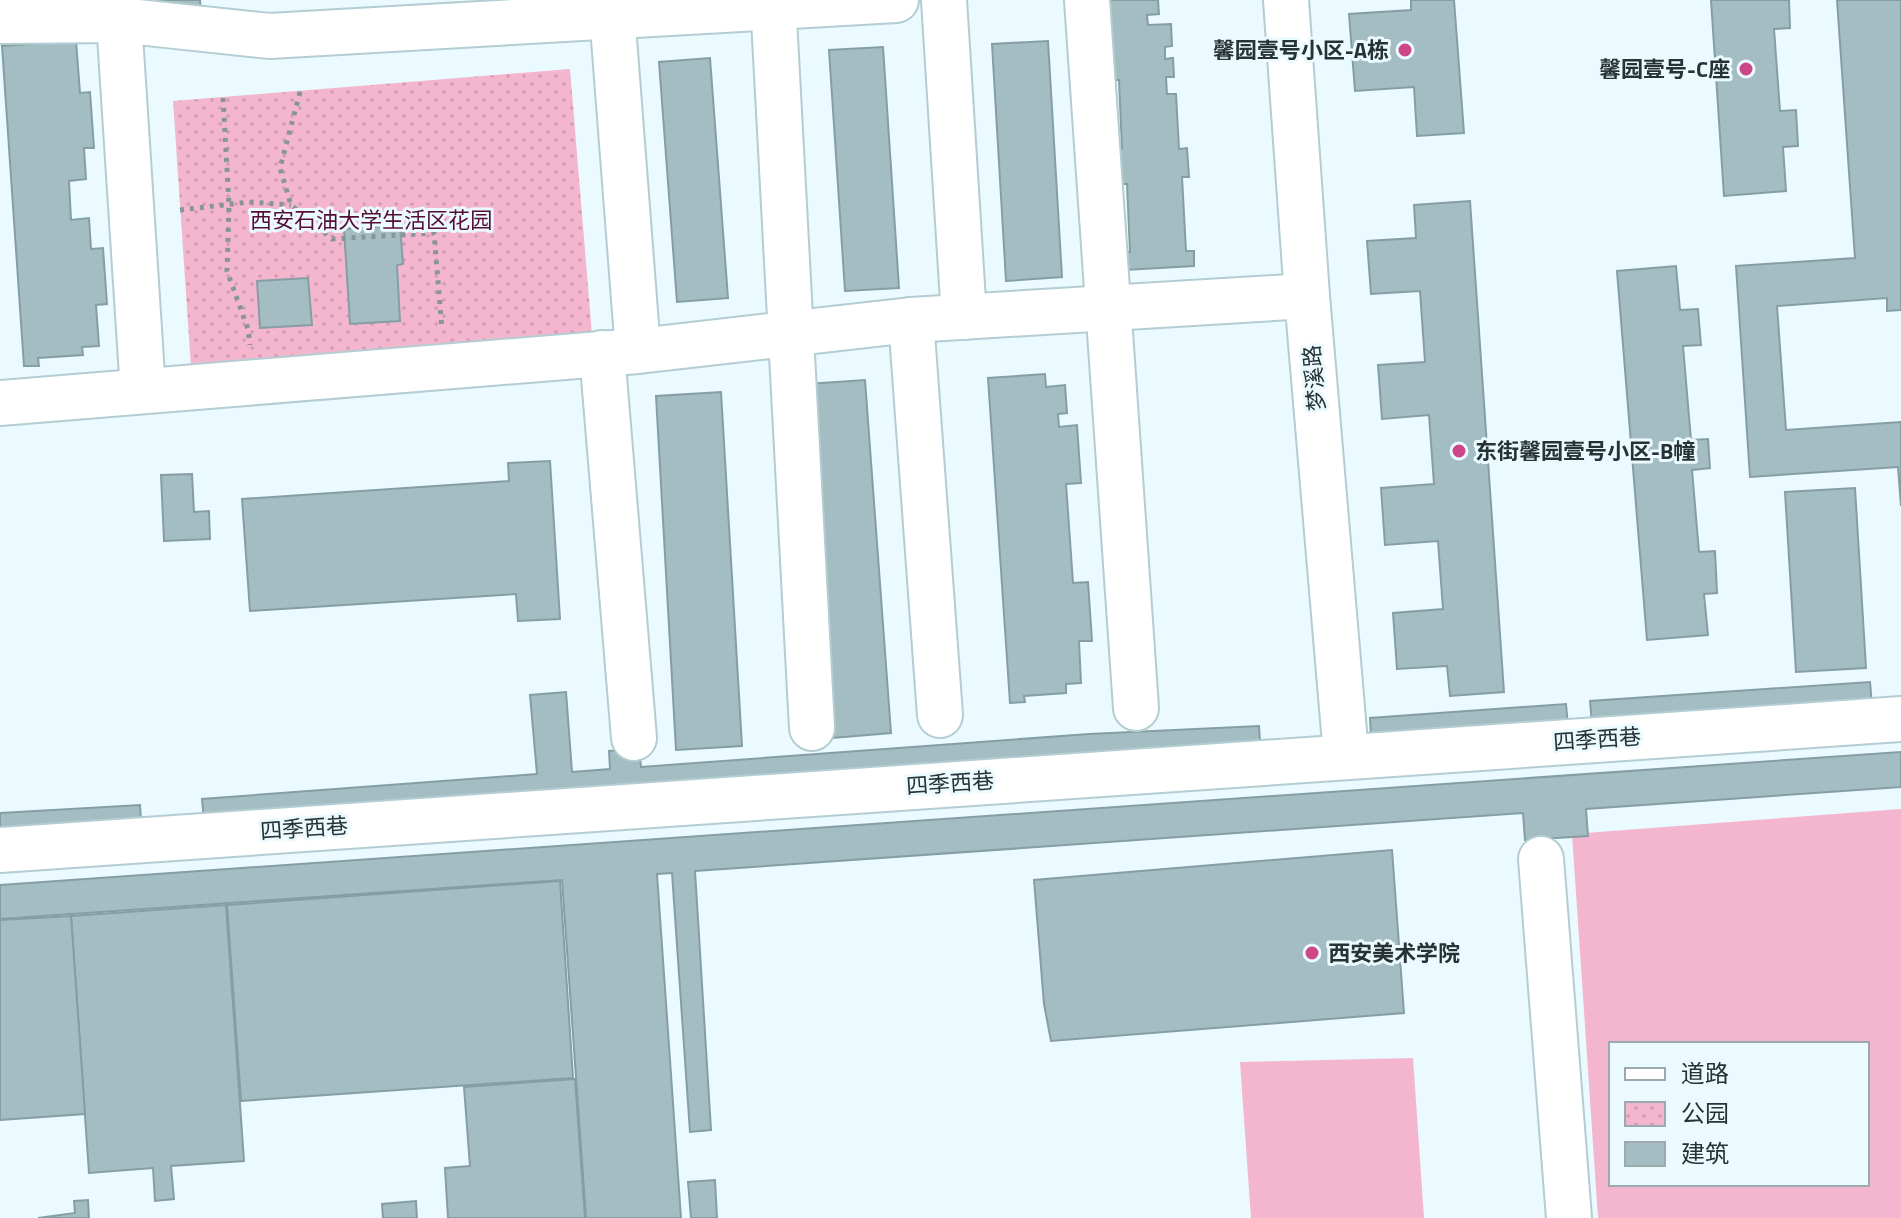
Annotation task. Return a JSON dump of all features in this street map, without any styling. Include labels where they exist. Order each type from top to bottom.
[{"type":"street","points":[[0,21],[449,14],[896,0]]},
{"type":"street","points":[[944,0],[964,317]]},
{"type":"street","points":[[1087,0],[1136,708]]},
{"type":"street","name":"梦溪路","points":[[1286,0],[1307,296],[1346,755]]},
{"type":"street","points":[[773,4],[812,728]]},
{"type":"street","points":[[611,8],[634,738]]},
{"type":"street","points":[[119,20],[143,391]]},
{"type":"street","points":[[0,403],[620,352],[791,336],[911,320],[1307,296]]},
{"type":"street","points":[[911,320],[940,715]]},
{"type":"street","name":"四季西巷","points":[[0,850],[1901,719]]},
{"type":"street","points":[[1541,859],[1569,1218]]},
{"type":"path","points":[[300,92],[280,168],[291,205],[332,239],[434,233],[442,333]]},
{"type":"path","points":[[223,98],[229,205],[227,271],[248,329],[252,382]]},
{"type":"path","points":[[180,210],[229,205],[291,205]]},
{"type":"green space","name":"西安石油大学生活区花园","points":[[570,69],[592,335],[191,367],[173,101]]},
{"type":"green space","points":[[1901,809],[1901,1218],[1598,1218],[1572,834]]},
{"type":"green space","points":[[1413,1058],[1424,1218],[1251,1218],[1240,1062]]},
{"type":"building","points":[[115,0],[200,0],[201,13]]},
{"type":"building","points":[[1092,0],[1158,0],[1159,14],[1147,15],[1148,25],[1171,24],[1172,46],[1165,47],[1165,59],[1173,58],[1174,77],[1166,77],[1167,94],[1176,94],[1179,149],[1187,148],[1189,177],[1182,177],[1186,251],[1194,251],[1194,266],[1125,270],[1124,252],[1130,252],[1127,184],[1118,184],[1117,149],[1122,149],[1119,80],[1112,80]]},
{"type":"building","name":"馨园壹号小区-A栋","points":[[1411,0],[1454,0],[1464,133],[1417,136],[1414,87],[1355,91],[1349,14],[1411,10]]},
{"type":"building","name":"馨园壹号-C座","points":[[1711,0],[1789,0],[1790,28],[1774,29],[1780,111],[1796,110],[1798,146],[1783,147],[1786,191],[1724,196]]},
{"type":"building","points":[[1837,0],[1901,0],[1901,310],[1887,311],[1887,298],[1777,306],[1786,430],[1901,422],[1901,506],[1898,467],[1750,477],[1736,266],[1855,258]]},
{"type":"building","points":[[76,41],[80,93],[90,92],[94,148],[84,148],[86,179],[69,181],[71,220],[89,218],[91,249],[103,248],[107,304],[96,305],[99,346],[82,347],[83,355],[38,358],[39,366],[24,366],[2,46]]},
{"type":"building","points":[[1048,41],[1062,277],[1006,281],[992,44]]},
{"type":"building","points":[[883,47],[899,288],[845,291],[829,50]]},
{"type":"building","points":[[710,58],[728,298],[677,302],[659,62]]},
{"type":"building","name":"东街馨园壹号小区-B幢","points":[[1470,201],[1504,692],[1450,696],[1447,666],[1397,669],[1393,613],[1443,609],[1438,541],[1385,545],[1381,488],[1434,484],[1429,415],[1382,419],[1378,365],[1425,362],[1420,291],[1371,294],[1367,241],[1416,238],[1414,205]]},
{"type":"building","points":[[400,225],[403,264],[397,265],[400,321],[350,324],[344,229]]},
{"type":"building","points":[[1676,266],[1680,310],[1698,309],[1701,345],[1683,346],[1691,440],[1708,439],[1710,468],[1692,470],[1699,552],[1715,551],[1717,593],[1704,594],[1708,635],[1647,640],[1617,271]]},
{"type":"building","points":[[308,278],[312,325],[260,328],[257,281]]},
{"type":"building","points":[[1045,374],[1046,387],[1065,385],[1067,413],[1058,414],[1059,427],[1077,425],[1081,483],[1066,484],[1073,583],[1088,582],[1092,641],[1079,641],[1081,683],[1066,684],[1066,693],[1024,696],[1025,702],[1010,703],[988,378]]},
{"type":"building","points":[[865,380],[891,733],[833,738],[807,384]]},
{"type":"building","points":[[721,392],[742,746],[676,750],[656,396]]},
{"type":"building","points":[[550,461],[560,619],[518,621],[516,594],[250,611],[242,499],[509,481],[508,463]]},
{"type":"building","points":[[192,474],[194,512],[209,511],[210,539],[164,541],[161,475]]},
{"type":"building","points":[[1855,488],[1866,668],[1796,672],[1785,492]]},
{"type":"building","points":[[1870,682],[1873,716],[1593,735],[1590,701]]},
{"type":"building","points":[[566,692],[572,772],[610,769],[609,751],[639,749],[641,767],[1089,734],[1259,726],[1261,757],[205,832],[202,799],[537,774],[530,695]]},
{"type":"building","points":[[1566,704],[1569,738],[1372,751],[1370,718]]},
{"type":"building","points":[[1901,752],[1901,787],[1586,809],[1588,836],[1525,840],[1523,813],[695,871],[711,1130],[690,1132],[672,873],[657,874],[681,1218],[586,1218],[562,880],[0,919],[0,885]]},
{"type":"building","points":[[140,805],[142,836],[0,845],[0,813]]},
{"type":"building","points":[[1392,850],[1404,1013],[1051,1041],[1044,1004],[1034,880]]},
{"type":"building","points":[[560,881],[573,1078],[241,1101],[227,905]]},
{"type":"building","points":[[226,905],[244,1161],[171,1166],[174,1199],[155,1201],[153,1168],[89,1173],[71,916]]},
{"type":"building","points":[[71,916],[85,1114],[0,1120],[0,920]]},
{"type":"building","points":[[575,1079],[585,1218],[448,1218],[445,1168],[470,1166],[464,1087]]},
{"type":"building","points":[[715,1180],[717,1218],[691,1218],[688,1182]]},
{"type":"building","points":[[88,1200],[89,1218],[38,1218],[75,1213],[74,1201]]},
{"type":"building","points":[[416,1201],[417,1218],[383,1218],[382,1204]]},
{"type":"place","name":"馨园壹号小区-A栋","points":[[1405,50]]},
{"type":"place","name":"馨园壹号-C座","points":[[1746,69]]},
{"type":"place","name":"东街馨园壹号小区-B幢","points":[[1459,451]]},
{"type":"place","name":"西安美术学院","points":[[1312,953]]}]
